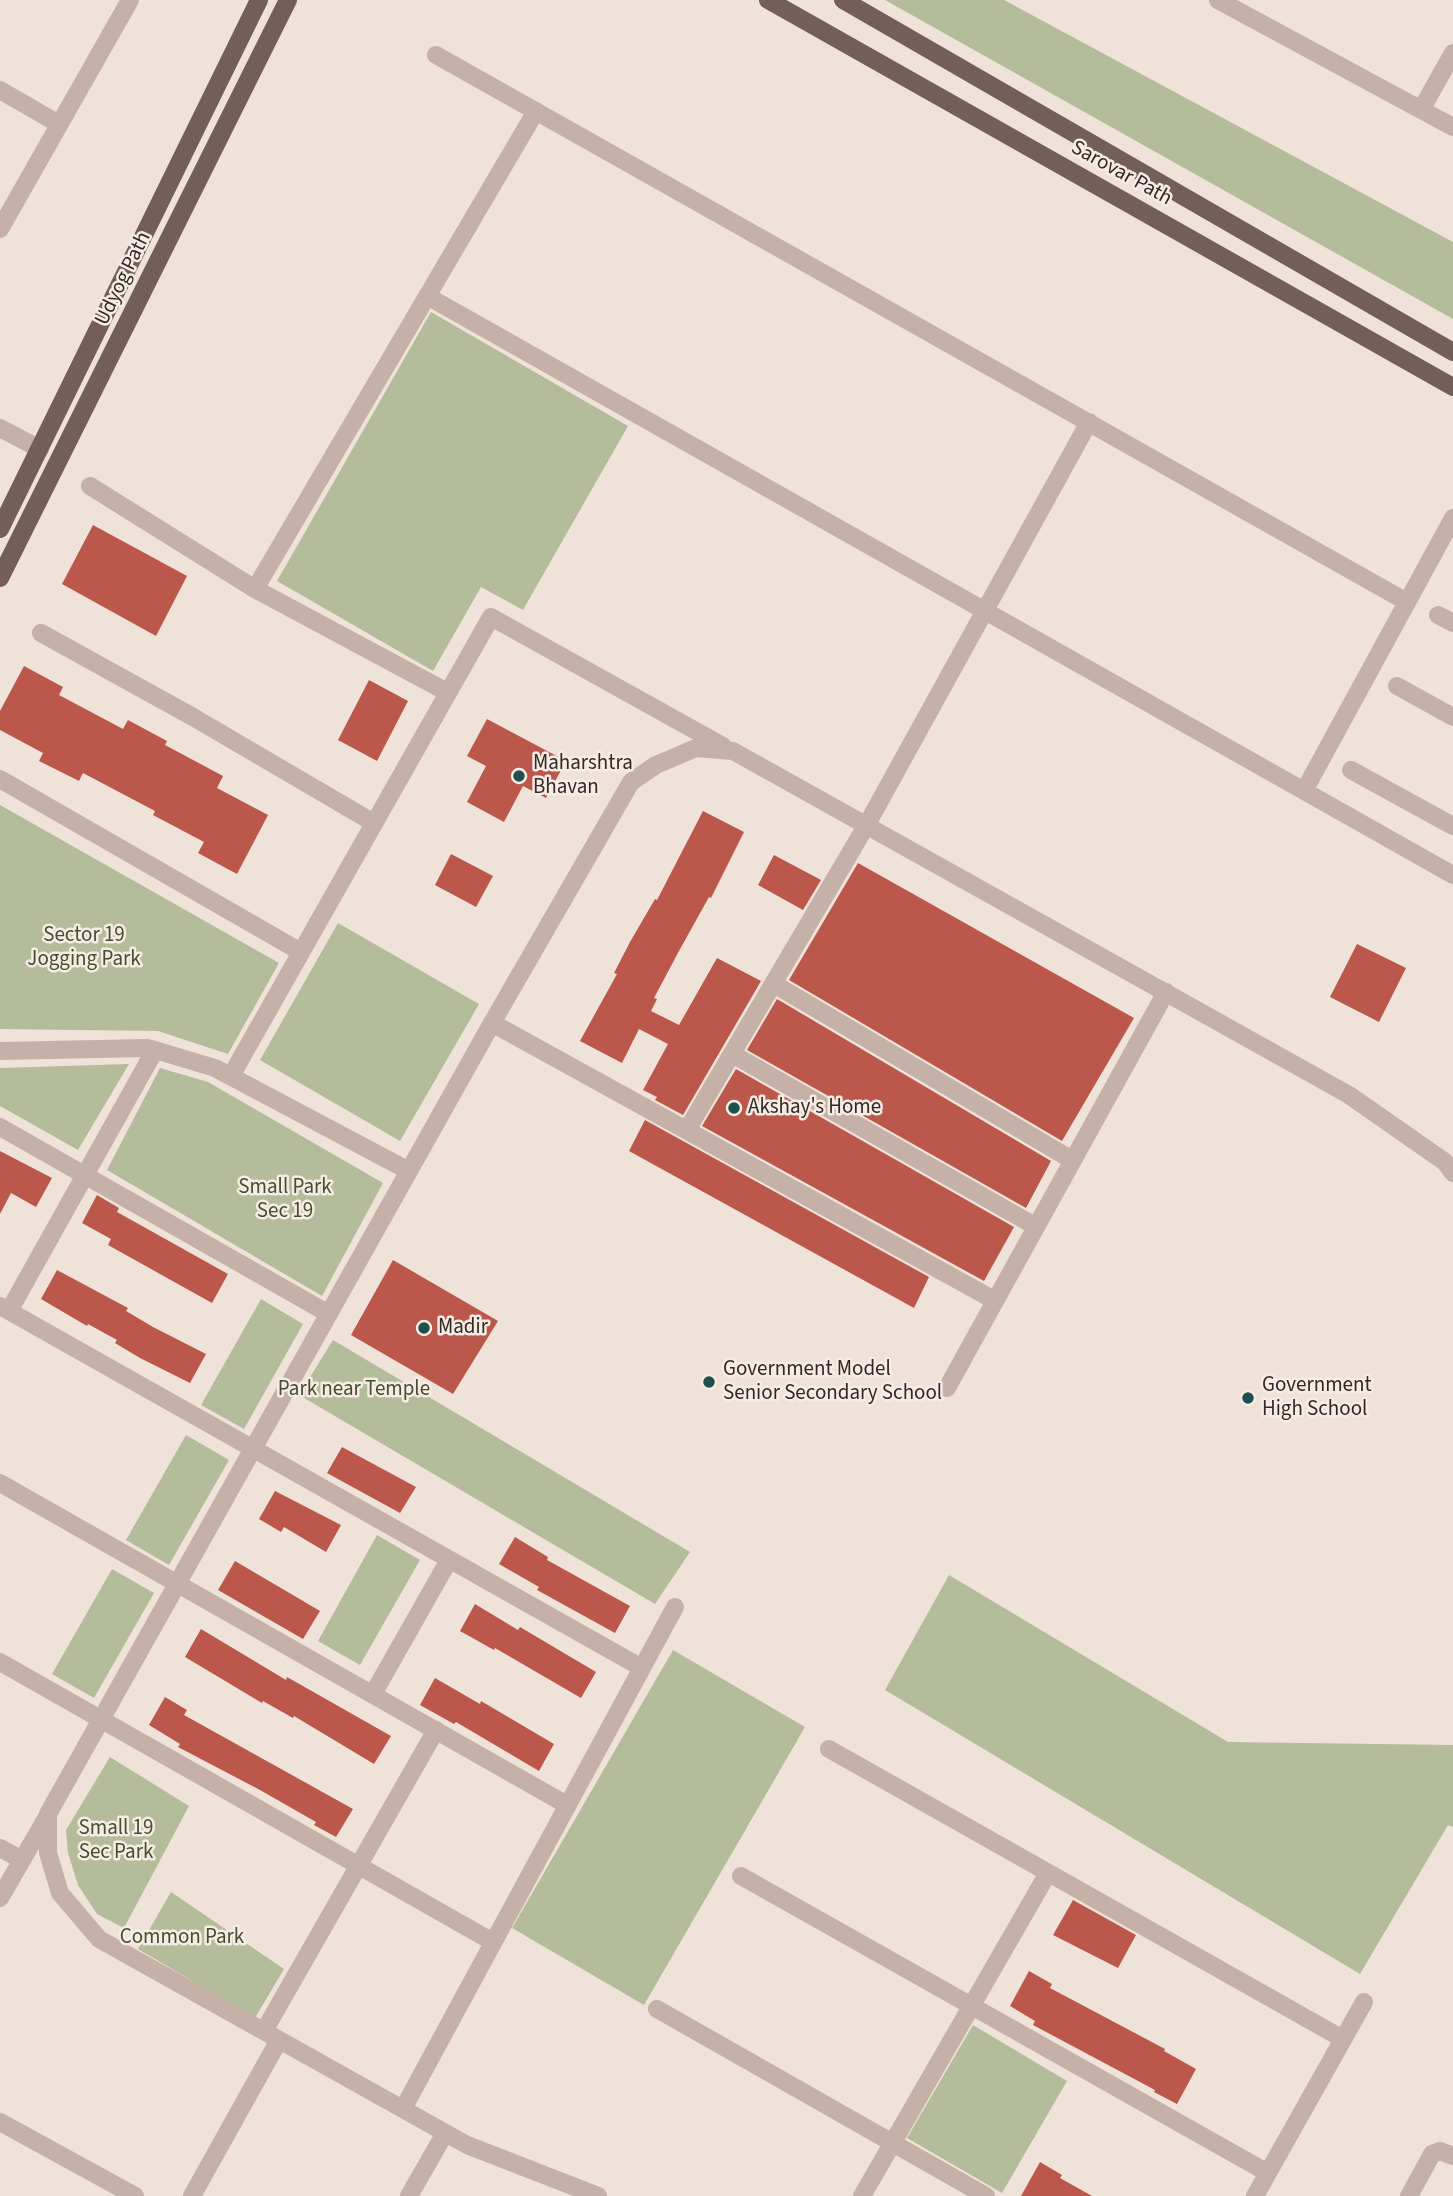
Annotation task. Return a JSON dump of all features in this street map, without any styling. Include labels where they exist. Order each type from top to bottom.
[{"type":"main road","name":"Udyog Path","points":[[0,529],[259,0]]},
{"type":"main road","name":"Udyog Path","points":[[0,578],[288,0]]},
{"type":"main road","name":"Sarovar Path","points":[[768,0],[1453,387]]},
{"type":"main road","name":"Sarovar Path","points":[[843,0],[1453,352]]},
{"type":"street","points":[[0,229],[130,0]]},
{"type":"street","points":[[1218,0],[1453,127]]},
{"type":"street","points":[[1421,110],[1453,53]]},
{"type":"street","points":[[436,55],[1407,603]]},
{"type":"street","points":[[0,90],[59,124]]},
{"type":"street","points":[[256,589],[536,111]]},
{"type":"street","points":[[426,296],[1453,875]]},
{"type":"street","points":[[687,1130],[866,826],[1089,422]]},
{"type":"street","points":[[0,428],[40,449]]},
{"type":"street","points":[[90,486],[256,589],[447,692]]},
{"type":"street","points":[[1304,792],[1453,518]]},
{"type":"street","points":[[231,1076],[491,617],[1349,1095],[1444,1162],[1453,1173]]},
{"type":"street","points":[[41,633],[147,691],[374,823]]},
{"type":"street","points":[[1397,686],[1453,717]]},
{"type":"street","points":[[0,1898],[492,1023],[631,782],[656,765],[696,748],[733,751]]},
{"type":"street","points":[[1351,771],[1453,825]]},
{"type":"street","points":[[0,779],[301,952]]},
{"type":"street","points":[[774,984],[1072,1160]]},
{"type":"street","points":[[947,1388],[1166,992]]},
{"type":"street","points":[[492,1023],[994,1300]]},
{"type":"street","points":[[0,1051],[155,1050],[215,1068],[409,1171]]},
{"type":"street","points":[[155,1050],[5,1309],[642,1668]]},
{"type":"street","points":[[732,1054],[1035,1226]]},
{"type":"street","points":[[0,1127],[329,1314]]},
{"type":"street","points":[[0,1483],[567,1805]]},
{"type":"street","points":[[373,1694],[449,1560]]},
{"type":"street","points":[[403,2109],[675,1606]]},
{"type":"street","points":[[0,1662],[493,1942]]},
{"type":"street","points":[[192,2196],[358,1866],[436,1730]]},
{"type":"street","points":[[829,1749],[1343,2039]]},
{"type":"street","points":[[48,1814],[48,1853],[60,1893],[99,1939],[467,2145],[598,2196]]},
{"type":"street","points":[[0,1847],[22,1860]]},
{"type":"street","points":[[862,2196],[1048,1873]]},
{"type":"street","points":[[741,1876],[1268,2173]]},
{"type":"street","points":[[1255,2196],[1364,2002]]},
{"type":"street","points":[[657,2009],[986,2196]]},
{"type":"street","points":[[0,2122],[135,2196]]},
{"type":"street","points":[[409,2196],[445,2133]]},
{"type":"street","points":[[1409,2196],[1432,2154],[1440,2151],[1453,2156]]},
{"type":"green space","points":[[885,0],[1004,0],[1453,242],[1453,319]]},
{"type":"green space","points":[[431,312],[628,426],[523,610],[481,587],[433,671],[277,581]]},
{"type":"green space","name":"Sector 19 Jogging Park","points":[[0,805],[279,963],[228,1054],[158,1031],[0,1029]]},
{"type":"green space","points":[[338,923],[479,1004],[400,1141],[260,1060]]},
{"type":"green space","points":[[129,1064],[78,1150],[0,1106],[0,1068]]},
{"type":"green space","name":"Small Park Sec 19","points":[[160,1068],[208,1082],[383,1183],[322,1296],[107,1170]]},
{"type":"green space","points":[[261,1299],[303,1324],[244,1429],[201,1405]]},
{"type":"green space","name":"Park near Temple","points":[[333,1340],[690,1552],[655,1604],[299,1395]]},
{"type":"green space","points":[[186,1435],[229,1460],[169,1565],[126,1540]]},
{"type":"green space","points":[[377,1535],[420,1560],[360,1665],[318,1641]]},
{"type":"green space","points":[[112,1569],[154,1593],[94,1698],[52,1674]]},
{"type":"green space","points":[[949,1575],[1228,1742],[1453,1745],[1453,1827],[1448,1825],[1360,1974],[885,1690]]},
{"type":"green space","points":[[673,1650],[805,1727],[644,2005],[512,1928]]},
{"type":"green space","name":"Small 19 Sec Park","points":[[110,1757],[189,1806],[124,1928],[97,1914],[78,1885],[68,1853],[66,1830]]},
{"type":"green space","name":"Common Park","points":[[171,1892],[284,1969],[255,2018],[138,1949]]},
{"type":"green space","points":[[973,2025],[1067,2081],[1002,2193],[907,2138]]},
{"type":"building","points":[[93,525],[187,576],[156,636],[62,584]]},
{"type":"building","points":[[24,666],[63,687],[59,695],[123,729],[128,720],[167,741],[165,745],[223,776],[217,788],[268,815],[237,874],[198,853],[204,842],[153,815],[155,811],[83,773],[79,781],[39,761],[43,753],[0,730],[0,711]]},
{"type":"building","points":[[369,680],[408,701],[377,761],[338,740]]},
{"type":"building","name":"Maharshtra Bhavan","points":[[487,719],[566,761],[546,798],[523,786],[504,822],[467,802],[486,766],[467,756]]},
{"type":"building","points":[[703,811],[744,832],[711,898],[709,897],[654,998],[657,999],[651,1011],[679,1025],[717,958],[761,981],[683,1115],[655,1100],[657,1097],[643,1090],[668,1044],[639,1029],[622,1063],[580,1041],[617,974],[614,973],[630,942],[655,899],[657,900]]},
{"type":"building","points":[[451,854],[493,876],[476,907],[435,885]]},
{"type":"building","points":[[774,855],[821,880],[803,910],[758,885]]},
{"type":"building","points":[[858,863],[1134,1018],[1062,1141],[789,980]]},
{"type":"building","points":[[1357,944],[1406,968],[1379,1022],[1330,997]]},
{"type":"building","points":[[777,999],[1051,1161],[1026,1208],[747,1050]]},
{"type":"building","points":[[736,1069],[1014,1227],[984,1281],[702,1126]]},
{"type":"building","points":[[645,1120],[929,1277],[914,1308],[629,1151]]},
{"type":"building","points":[[0,1151],[52,1178],[36,1207],[11,1193],[0,1214]]},
{"type":"building","points":[[97,1195],[119,1208],[117,1212],[228,1274],[212,1303],[108,1245],[111,1239],[82,1223]]},
{"type":"building","name":"Madir","points":[[393,1260],[498,1321],[453,1394],[351,1335]]},
{"type":"building","points":[[57,1270],[128,1308],[126,1311],[153,1327],[206,1354],[190,1383],[140,1358],[115,1343],[117,1340],[41,1299]]},
{"type":"building","points":[[342,1447],[416,1487],[400,1513],[327,1473]]},
{"type":"building","points":[[275,1491],[341,1525],[326,1552],[284,1527],[281,1532],[259,1519]]},
{"type":"building","points":[[515,1537],[548,1557],[547,1560],[630,1606],[615,1633],[537,1590],[539,1587],[499,1564]]},
{"type":"building","points":[[235,1561],[320,1611],[303,1639],[218,1590]]},
{"type":"building","points":[[475,1604],[596,1672],[581,1698],[460,1631]]},
{"type":"building","points":[[201,1629],[286,1680],[287,1677],[391,1736],[374,1764],[294,1716],[293,1718],[263,1701],[262,1703],[185,1657]]},
{"type":"building","points":[[435,1678],[480,1704],[481,1701],[554,1744],[539,1771],[456,1722],[454,1724],[420,1705]]},
{"type":"building","points":[[165,1697],[187,1710],[184,1715],[353,1809],[336,1837],[314,1825],[316,1822],[260,1790],[178,1747],[180,1744],[149,1725]]},
{"type":"building","points":[[1073,1900],[1136,1935],[1118,1968],[1053,1935]]},
{"type":"building","points":[[1029,1971],[1052,1984],[1050,1988],[1165,2049],[1164,2051],[1196,2069],[1177,2104],[1033,2025],[1035,2021],[1010,2006]]},
{"type":"building","points":[[1040,2162],[1062,2175],[1060,2178],[1092,2196],[1021,2196]]},
{"type":"place","name":"Maharshtra Bhavan","points":[[519,776]]},
{"type":"place","name":"Akshay's Home","points":[[734,1108]]},
{"type":"place","name":"Madir","points":[[424,1328]]},
{"type":"place","name":"Government Model Senior Secondary School","points":[[709,1382]]},
{"type":"place","name":"Government High School","points":[[1248,1398]]}]
